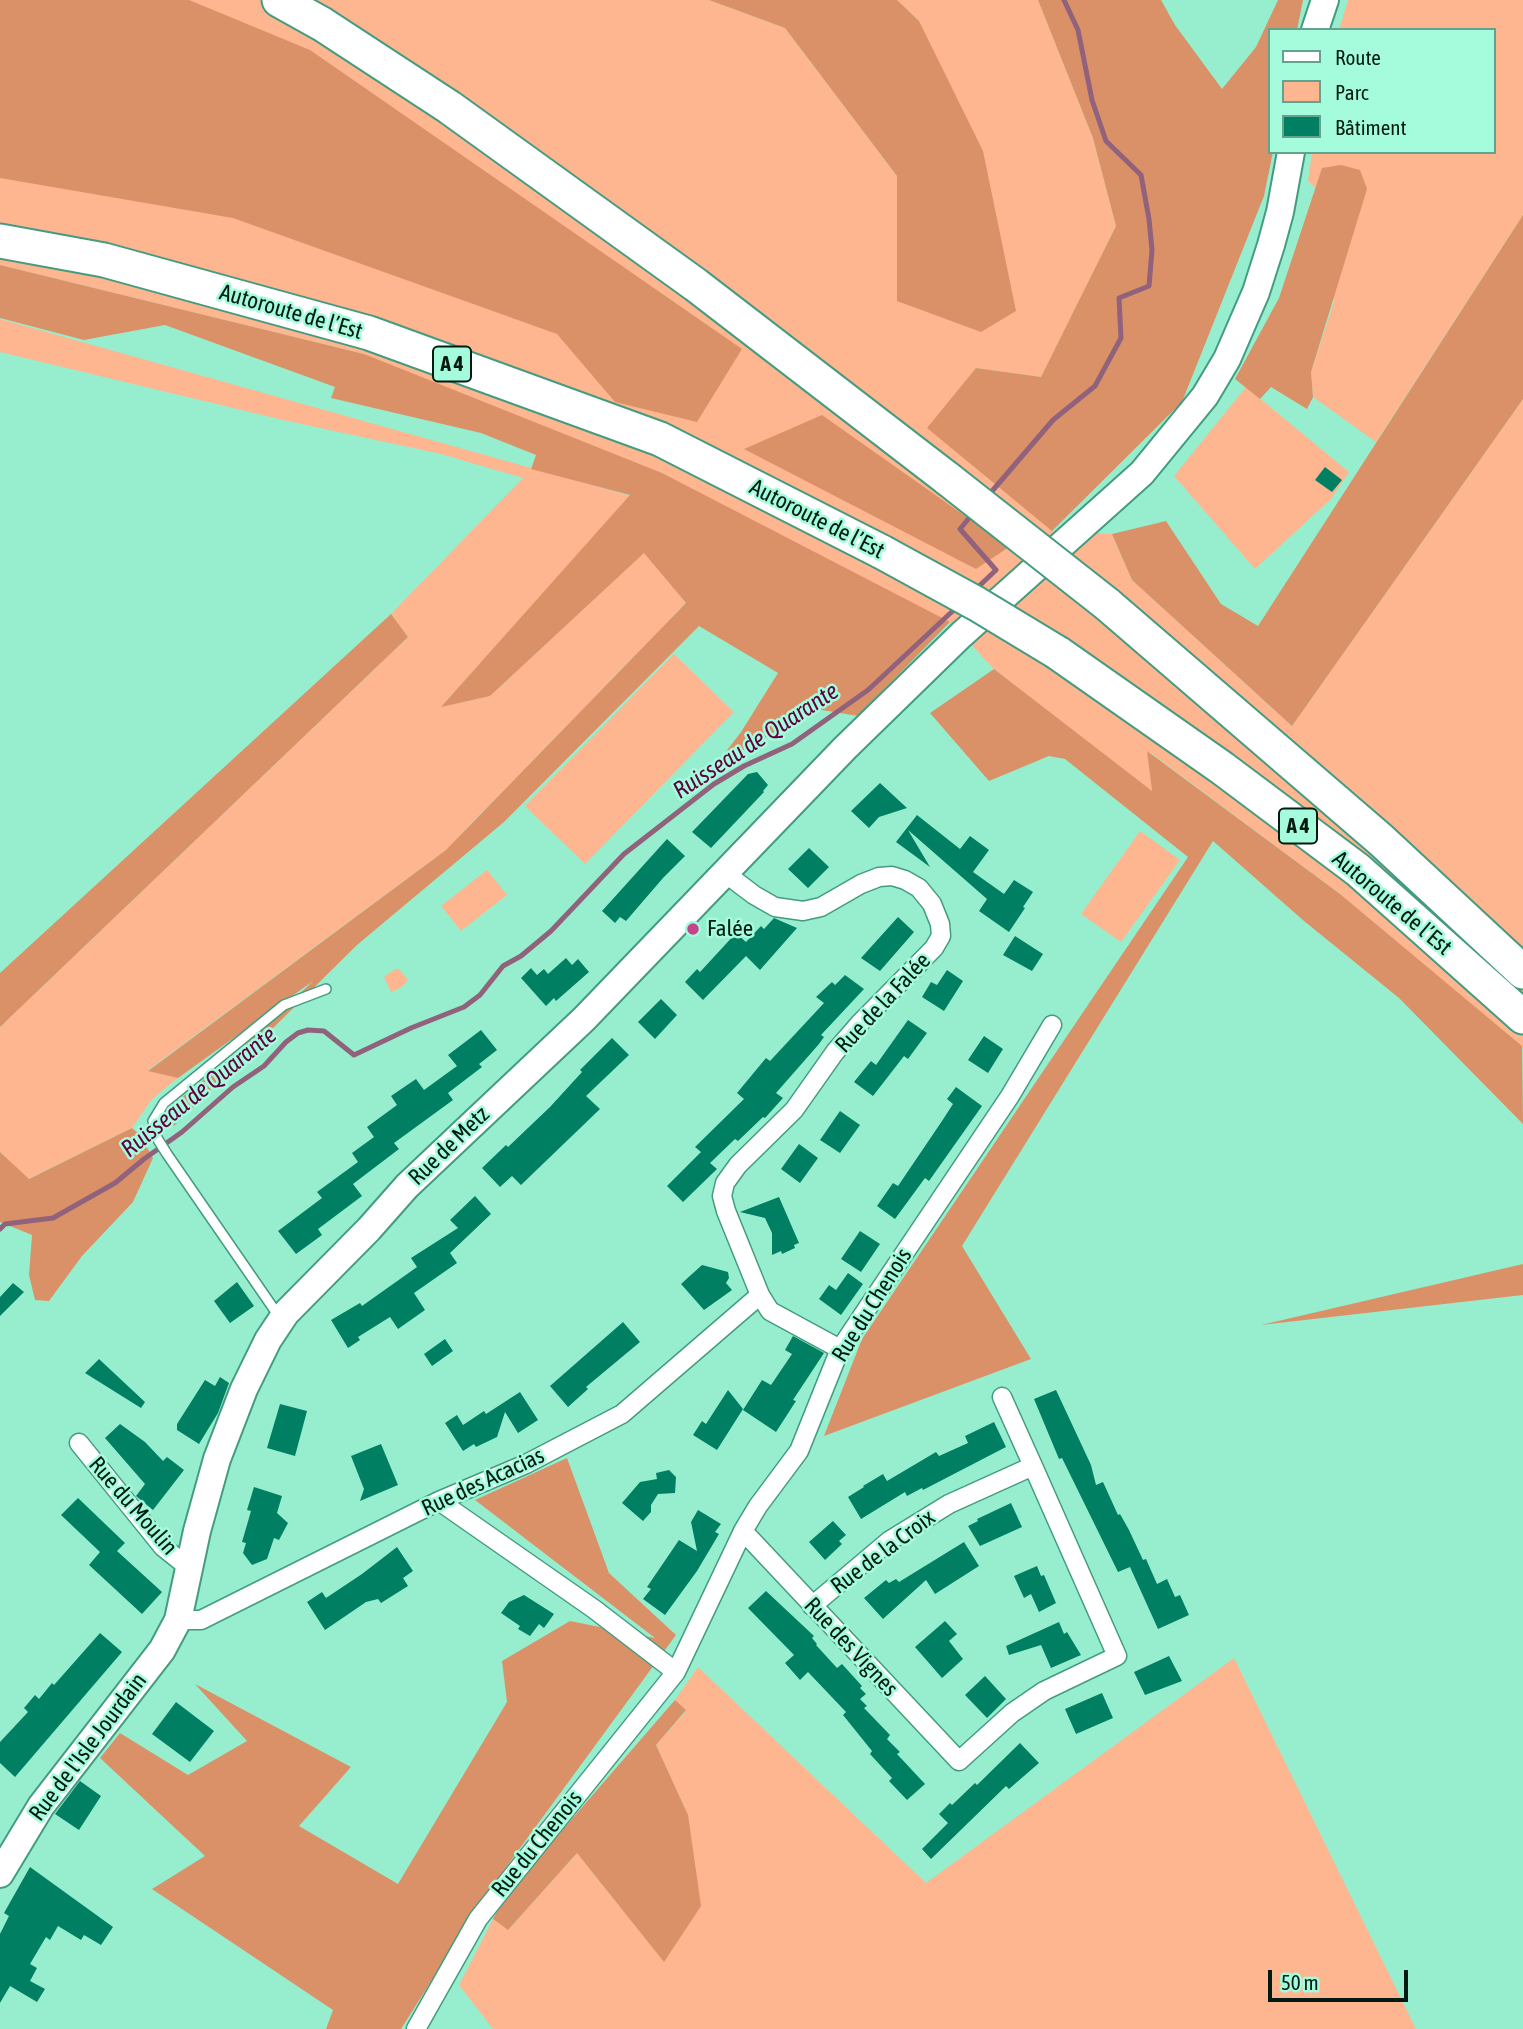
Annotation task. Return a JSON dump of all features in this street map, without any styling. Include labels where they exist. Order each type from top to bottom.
[{"type":"highway","name":"Autoroute de l’Est","points":[[279,0],[322,24],[483,131],[696,285],[948,479],[1107,604],[1381,840],[1523,972]]},
{"type":"highway","name":"Autoroute de l’Est","points":[[0,241],[104,260],[369,333],[660,439],[882,552],[977,604],[1058,653],[1222,768],[1357,870],[1523,1017]]},
{"type":"main road","points":[[1316,28],[1325,0]]},
{"type":"main road","name":"Rue de Metz","points":[[178,1620],[188,1567],[216,1459],[244,1389],[281,1320],[407,1186],[584,1019],[845,748],[961,635],[1142,472],[1205,396],[1227,359],[1256,292],[1280,212],[1291,154]]},
{"type":"main road","name":"Rue de l'Isle Jourdain","points":[[0,1874],[41,1806],[162,1650],[178,1620]]},
{"type":"street","name":"Rue de la Falée","points":[[724,873],[775,907],[803,911],[821,907],[870,880],[892,876],[919,888],[932,904],[940,924],[941,936],[934,948],[861,1021],[835,1052],[794,1110],[738,1165],[724,1183],[722,1196],[726,1211],[760,1295]]},
{"type":"street","name":"Rue du Chenois","points":[[416,2029],[478,1919],[676,1672],[743,1531],[799,1451],[840,1349],[1010,1096],[1052,1025]]},
{"type":"street","points":[[760,1295],[770,1311],[840,1349]]},
{"type":"street","name":"Rue des Acacias","points":[[178,1620],[201,1620],[439,1501],[526,1464],[622,1414],[760,1295]]},
{"type":"street","points":[[1002,1397],[1033,1466]]},
{"type":"street","name":"Rue du Moulin","points":[[79,1443],[163,1547],[188,1567]]},
{"type":"street","name":"Rue des Vignes","points":[[743,1531],[959,1761],[1012,1713],[1044,1691],[1117,1657],[1033,1466]]},
{"type":"street","name":"Rue de la Croix","points":[[812,1606],[889,1541],[948,1504],[1033,1466]]},
{"type":"street","points":[[439,1501],[594,1609],[676,1672]]},
{"type":"lane","points":[[281,1320],[167,1154],[153,1121],[164,1102],[284,1005],[326,989]]},
{"type":"green space","points":[[0,0],[709,0],[785,28],[897,176],[897,301],[919,21],[897,0],[1038,0],[1093,138],[1116,226],[1041,377],[976,368],[1052,531],[1112,534],[1132,580],[1292,726],[1523,399],[1523,1048],[1340,894],[1148,751],[1152,792],[994,669],[950,622],[364,354],[0,265]]},
{"type":"green space","points":[[1348,0],[1523,0],[1523,215],[1376,442],[1313,397],[1311,372],[1334,302],[1322,168],[1316,188],[1308,181],[1312,154],[1495,154],[1495,28],[1340,28]]},
{"type":"green space","points":[[0,319],[631,496],[442,706],[490,696],[644,552],[686,603],[446,850],[148,1070],[178,1078],[152,1099],[132,1128],[28,1179],[0,1152],[0,1027],[408,637],[391,614],[523,478],[441,454],[283,420],[0,352]]},
{"type":"green space","points":[[1246,387],[1349,472],[1331,499],[1255,569],[1174,476]]},
{"type":"green space","points":[[674,654],[734,712],[585,864],[525,806]]},
{"type":"green space","points":[[1140,831],[1180,860],[1121,942],[1081,914]]},
{"type":"green space","points":[[487,870],[507,895],[461,931],[441,906]]},
{"type":"green space","points":[[399,969],[408,980],[402,987],[391,992],[384,977]]},
{"type":"green space","points":[[1234,1658],[1416,2029],[493,2029],[459,1985],[493,1919],[508,1930],[577,1853],[664,1961],[688,1815],[656,1745],[686,1711],[675,1700],[698,1667],[926,1883]]},
{"type":"shaded area","points":[[0,0],[189,0],[310,50],[742,349],[697,422],[615,402],[557,334],[233,218],[0,178]]},
{"type":"shaded area","points":[[709,0],[897,0],[919,21],[983,151],[1016,311],[981,332],[897,301],[897,176],[785,28]]},
{"type":"shaded area","points":[[1038,0],[1161,0],[1175,25],[1222,89],[1256,47],[1278,0],[1303,0],[1297,28],[1268,28],[1268,154],[1273,154],[1264,196],[1182,402],[1052,531],[927,428],[976,368],[1041,377],[1116,226],[1093,138]]},
{"type":"shaded area","points":[[1341,165],[1360,170],[1367,189],[1311,372],[1313,397],[1307,409],[1271,387],[1260,399],[1235,379],[1279,298],[1322,168]]},
{"type":"shaded area","points":[[1523,215],[1523,399],[1292,726],[1132,580],[1112,534],[1166,521],[1221,604],[1258,626]]},
{"type":"shaded area","points":[[0,265],[364,354],[662,473],[950,622],[858,716],[816,709],[715,766],[741,732],[778,673],[699,626],[504,822],[357,945],[174,1126],[159,1116],[239,1051],[313,981],[178,1078],[148,1071],[446,850],[686,603],[644,553],[490,696],[441,707],[630,495],[531,469],[536,455],[481,433],[331,398],[335,387],[165,325],[84,340],[0,318]]},
{"type":"shaded area","points":[[822,415],[1009,547],[976,569],[744,449]]},
{"type":"shaded area","points":[[391,614],[408,637],[0,1027],[0,973]]},
{"type":"shaded area","points":[[994,669],[1152,791],[1147,751],[1340,894],[1522,1046],[1523,1124],[1399,998],[1304,921],[1213,841],[962,1246],[1031,1359],[824,1436],[862,1339],[1188,857],[1065,759],[1049,756],[989,781],[930,713]]},
{"type":"shaded area","points":[[132,1128],[140,1135],[153,1158],[133,1202],[82,1256],[49,1301],[35,1300],[29,1275],[32,1235],[0,1222],[0,1152],[29,1179]]},
{"type":"shaded area","points":[[1523,1264],[1523,1295],[1261,1325]]},
{"type":"shaded area","points":[[567,1458],[609,1573],[676,1635],[485,1896],[401,2029],[326,2029],[333,2010],[152,1889],[205,1856],[100,1758],[120,1733],[188,1775],[247,1741],[195,1684],[351,1767],[299,1826],[398,1884],[507,1702],[502,1661],[570,1621],[655,1638],[475,1500]]},
{"type":"shaded area","points":[[675,1700],[686,1710],[656,1745],[688,1815],[701,1906],[664,1962],[577,1853],[508,1930],[493,1919],[505,1896]]},
{"type":"building","points":[[1325,467],[1342,480],[1332,492],[1315,480]]},
{"type":"building","points":[[757,772],[768,785],[764,792],[711,848],[692,832],[748,774]]},
{"type":"building","points":[[880,783],[907,808],[879,817],[869,828],[851,811]]},
{"type":"building","points":[[917,815],[960,849],[970,836],[989,850],[973,872],[1004,894],[1014,880],[1033,892],[1009,932],[979,911],[987,899],[908,830],[930,867],[896,842]]},
{"type":"building","points":[[667,839],[685,856],[626,921],[620,917],[615,923],[602,911]]},
{"type":"building","points":[[809,848],[829,867],[808,888],[788,869]]},
{"type":"building","points":[[898,917],[914,932],[880,971],[861,958]]},
{"type":"building","points":[[774,918],[797,928],[760,970],[746,956],[703,1000],[685,982],[697,969],[700,972],[736,933],[746,942],[761,926],[764,929]]},
{"type":"building","points":[[1015,936],[1043,954],[1032,971],[1003,955]]},
{"type":"building","points":[[566,958],[572,965],[578,959],[589,972],[556,1001],[554,998],[546,1006],[521,978],[531,968],[537,975],[544,969],[548,974]]},
{"type":"building","points":[[947,970],[963,981],[944,1011],[922,997],[931,982],[937,985]]},
{"type":"building","points":[[845,975],[864,989],[821,1035],[824,1037],[819,1044],[776,1093],[783,1098],[765,1118],[738,1141],[735,1139],[710,1163],[717,1169],[683,1202],[667,1186],[701,1152],[695,1147],[744,1099],[737,1093],[766,1058],[770,1061],[824,1003],[816,997],[832,982],[835,985]]},
{"type":"building","points":[[661,999],[677,1015],[655,1039],[638,1022]]},
{"type":"building","points":[[908,1020],[927,1033],[908,1059],[904,1056],[873,1096],[854,1082],[871,1061],[876,1065]]},
{"type":"building","points":[[481,1030],[497,1050],[479,1064],[482,1067],[448,1093],[453,1100],[394,1143],[399,1149],[353,1184],[362,1196],[318,1229],[322,1235],[296,1254],[278,1231],[322,1198],[317,1192],[358,1162],[352,1153],[374,1137],[367,1127],[397,1105],[391,1096],[416,1079],[424,1090],[457,1066],[448,1055]]},
{"type":"building","points":[[984,1036],[1003,1049],[988,1073],[968,1060]]},
{"type":"building","points":[[612,1038],[629,1055],[586,1096],[600,1109],[521,1185],[512,1176],[500,1187],[482,1168],[550,1107],[582,1072],[580,1070]]},
{"type":"building","points":[[956,1087],[982,1106],[929,1181],[925,1178],[895,1219],[877,1206],[893,1183],[898,1186],[942,1121],[953,1104],[947,1099]]},
{"type":"building","points":[[840,1111],[860,1125],[840,1153],[820,1140]]},
{"type":"building","points":[[799,1144],[818,1158],[800,1183],[781,1169]]},
{"type":"building","points":[[475,1196],[491,1214],[450,1253],[457,1263],[414,1293],[425,1310],[398,1329],[390,1317],[358,1337],[360,1340],[348,1348],[331,1320],[360,1303],[362,1306],[417,1267],[411,1258],[458,1228],[450,1220]]},
{"type":"building","points":[[779,1197],[799,1243],[782,1254],[781,1251],[772,1255],[772,1233],[765,1218],[740,1212]]},
{"type":"building","points":[[860,1231],[880,1244],[861,1272],[841,1259]]},
{"type":"building","points":[[702,1265],[728,1272],[726,1283],[732,1290],[704,1310],[681,1284]]},
{"type":"building","points":[[848,1273],[863,1284],[841,1315],[819,1299],[829,1285],[836,1290]]},
{"type":"building","points":[[237,1282],[254,1306],[230,1323],[214,1301]]},
{"type":"building","points":[[13,1283],[24,1292],[0,1316],[0,1297]]},
{"type":"building","points":[[623,1322],[640,1342],[586,1387],[588,1389],[568,1407],[550,1386]]},
{"type":"building","points":[[793,1336],[824,1353],[776,1432],[743,1410],[762,1380],[771,1385],[792,1354],[785,1350]]},
{"type":"building","points":[[445,1339],[453,1351],[432,1366],[424,1354]]},
{"type":"building","points":[[99,1359],[145,1402],[141,1408],[85,1373]]},
{"type":"building","points":[[220,1377],[229,1383],[218,1413],[199,1444],[177,1430],[177,1424],[205,1380],[215,1386]]},
{"type":"building","points":[[728,1390],[743,1409],[717,1450],[693,1435],[702,1421],[706,1424]]},
{"type":"building","points":[[1056,1390],[1091,1465],[1096,1485],[1103,1482],[1118,1515],[1120,1514],[1129,1530],[1143,1560],[1146,1559],[1157,1584],[1167,1579],[1175,1597],[1180,1595],[1189,1615],[1158,1629],[1130,1567],[1118,1572],[1062,1458],[1059,1459],[1034,1399]]},
{"type":"building","points":[[520,1392],[538,1420],[518,1433],[505,1412],[497,1437],[476,1447],[474,1444],[463,1451],[445,1423],[457,1415],[463,1425]]},
{"type":"building","points":[[280,1404],[307,1411],[295,1456],[267,1448]]},
{"type":"building","points":[[994,1422],[1006,1447],[923,1490],[922,1488],[907,1496],[905,1492],[861,1519],[848,1497],[863,1486],[883,1474],[887,1481],[936,1452],[939,1456],[968,1443],[965,1436]]},
{"type":"building","points":[[120,1424],[145,1442],[163,1461],[167,1457],[184,1470],[153,1510],[136,1496],[145,1484],[105,1438]]},
{"type":"building","points":[[381,1444],[398,1485],[360,1501],[364,1489],[351,1456]]},
{"type":"building","points":[[669,1470],[676,1477],[675,1493],[658,1494],[651,1505],[651,1512],[643,1521],[622,1503],[640,1482],[657,1479],[656,1473]]},
{"type":"building","points":[[254,1487],[282,1496],[277,1513],[288,1523],[279,1540],[274,1538],[267,1559],[252,1565],[243,1553],[246,1543],[242,1542],[251,1511],[247,1510]]},
{"type":"building","points":[[78,1498],[125,1543],[117,1551],[162,1592],[142,1614],[89,1565],[100,1552],[61,1515]]},
{"type":"building","points":[[1011,1503],[1022,1527],[980,1546],[968,1526]]},
{"type":"building","points":[[698,1510],[721,1524],[715,1532],[719,1534],[697,1571],[665,1615],[643,1599],[651,1589],[647,1587],[679,1540],[697,1551],[691,1522]]},
{"type":"building","points":[[833,1521],[846,1535],[839,1541],[842,1544],[825,1560],[809,1542]]},
{"type":"building","points":[[964,1542],[979,1566],[935,1594],[926,1580],[883,1619],[864,1598],[886,1580],[889,1583],[896,1579],[899,1582]]},
{"type":"building","points":[[397,1547],[413,1571],[403,1578],[408,1586],[381,1603],[378,1599],[366,1602],[325,1630],[307,1602],[322,1592],[326,1598]]},
{"type":"building","points":[[1037,1566],[1041,1576],[1044,1575],[1056,1603],[1039,1612],[1031,1594],[1024,1598],[1014,1576]]},
{"type":"building","points":[[766,1591],[814,1636],[812,1638],[816,1645],[837,1668],[842,1664],[862,1686],[860,1688],[866,1694],[860,1699],[867,1706],[864,1708],[890,1735],[887,1739],[900,1752],[897,1754],[925,1784],[907,1800],[889,1781],[892,1778],[870,1754],[872,1751],[843,1715],[846,1712],[808,1672],[800,1680],[785,1663],[794,1655],[748,1608]]},
{"type":"building","points":[[524,1595],[554,1614],[544,1628],[539,1624],[530,1636],[501,1613],[509,1602]]},
{"type":"building","points":[[945,1621],[957,1634],[949,1641],[963,1659],[942,1678],[915,1647]]},
{"type":"building","points":[[1059,1622],[1064,1634],[1067,1632],[1081,1655],[1051,1668],[1041,1645],[1009,1655],[1006,1646]]},
{"type":"building","points":[[100,1633],[122,1652],[15,1777],[0,1763],[0,1742],[28,1712],[24,1708],[35,1695],[39,1699],[52,1683],[54,1685]]},
{"type":"building","points":[[1169,1656],[1182,1681],[1145,1695],[1134,1672]]},
{"type":"building","points":[[985,1676],[1006,1699],[987,1718],[965,1695]]},
{"type":"building","points":[[1102,1693],[1113,1718],[1076,1734],[1065,1709]]},
{"type":"building","points":[[176,1702],[214,1731],[190,1762],[152,1734]]},
{"type":"building","points":[[1020,1743],[1039,1763],[1009,1789],[1006,1786],[931,1859],[922,1849],[948,1823],[939,1814],[975,1783],[977,1785]]},
{"type":"building","points":[[80,1781],[101,1796],[79,1830],[55,1814]]},
{"type":"building","points":[[30,1867],[113,1927],[101,1945],[84,1935],[81,1940],[58,1926],[50,1940],[46,1937],[30,1964],[37,1968],[30,1981],[45,1989],[37,2002],[10,1986],[0,2003],[0,1934],[9,1916],[4,1913]]},
{"type":"waterway","name":"Ruisseau de Quarante","points":[[987,497],[1053,420],[1095,386],[1121,338],[1119,298],[1149,286],[1152,250],[1141,175],[1106,141],[1092,100],[1078,30],[1064,0]]},
{"type":"waterway","name":"Ruisseau de Quarante","points":[[974,512],[960,529],[996,570],[975,590]]},
{"type":"waterway","name":"Ruisseau de Quarante","points":[[0,1229],[5,1224],[53,1218],[115,1183],[182,1132],[233,1087],[264,1066],[298,1033],[308,1030],[324,1031],[354,1055],[464,1007],[480,995],[503,966],[521,956],[551,931],[624,854],[714,784],[744,766],[792,744],[868,690],[958,606]]},
{"type":"place","name":"Falée","points":[[693,929]]}]
